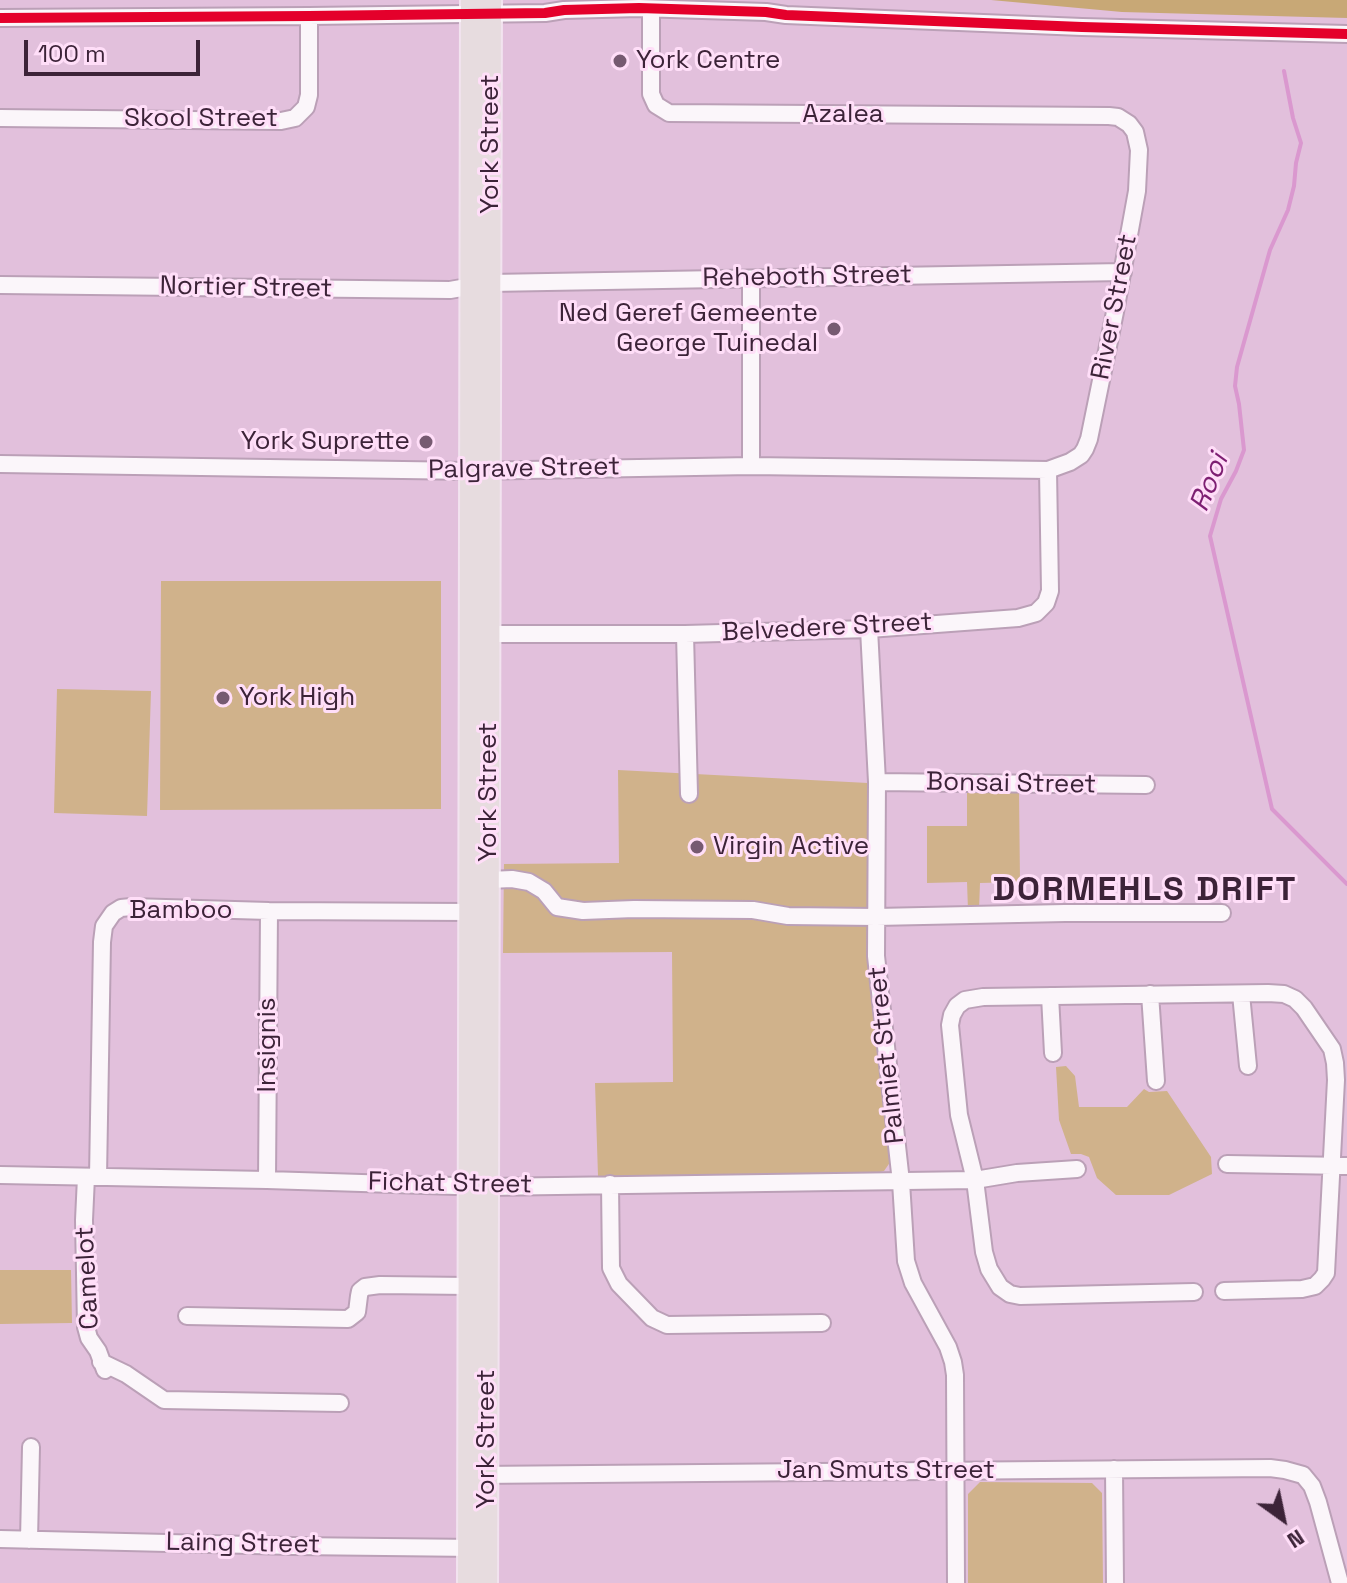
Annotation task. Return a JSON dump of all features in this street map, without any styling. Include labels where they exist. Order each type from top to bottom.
[{"type":"main road","name":"York Street","points":[[481,7],[480,634],[470,912],[478,1186],[478,1548],[487,1583]]},
{"type":"main road","name":"York Street","points":[[478,1475],[469,1286],[478,1186],[489,880],[480,634]]},
{"type":"main road","name":"York Street","points":[[468,1583],[478,1548]]},
{"type":"street","points":[[0,18],[309,16],[481,7],[548,12],[563,17],[766,12],[1082,27],[1347,34]]},
{"type":"street","name":"Azalea","points":[[650,13],[651,94],[656,105],[669,113],[1109,116],[1118,117],[1129,124]]},
{"type":"street","name":"Skool Street","points":[[0,118],[265,121],[295,118],[306,107],[309,95],[309,16]]},
{"type":"street","name":"River Street","points":[[1048,470],[1070,462],[1085,449],[1137,191],[1138,140],[1129,124]]},
{"type":"street","name":"Reheboth Street","points":[[481,286],[1123,272]]},
{"type":"street","points":[[751,279],[751,466]]},
{"type":"street","name":"Nortier Street","points":[[0,285],[450,290],[481,286]]},
{"type":"street","name":"Palgrave Street","points":[[0,464],[480,471],[751,466],[1048,470]]},
{"type":"street","name":"Belvedere Street","points":[[480,634],[685,634],[869,629],[1018,618],[1036,613],[1046,603],[1050,591],[1048,470]]},
{"type":"street","name":"Palmiet Street","points":[[869,629],[877,782],[876,956],[908,1268],[953,1362],[956,1583]]},
{"type":"street","points":[[685,634],[689,794]]},
{"type":"street","name":"Bonsai Street","points":[[877,782],[1146,785]]},
{"type":"street","points":[[489,880],[529,882],[544,891],[557,907],[565,910],[753,910],[788,916],[876,917],[1222,913]]},
{"type":"street","name":"Bamboo","points":[[92,1177],[102,942],[107,919],[121,908],[470,912]]},
{"type":"street","name":"Insignis","points":[[267,1180],[269,911]]},
{"type":"street","points":[[1150,994],[1156,1081]]},
{"type":"street","points":[[1241,994],[1248,1066]]},
{"type":"street","points":[[1194,1292],[1020,1296],[1000,1287],[989,1269],[981,1237],[975,1180],[959,1115],[950,1025],[957,1006],[970,998],[983,997],[1284,994],[1304,1008],[1332,1049],[1335,1063],[1339,1166],[1326,1273],[1315,1286],[1302,1289],[1224,1291]]},
{"type":"street","points":[[1050,996],[1053,1053]]},
{"type":"street","points":[[1227,1164],[1339,1166]]},
{"type":"street","name":"Fichat Street","points":[[0,1175],[478,1186],[975,1180],[1017,1173],[1077,1169]]},
{"type":"street","name":"Camelot","points":[[92,1177],[84,1220],[86,1327],[104,1369],[126,1374],[164,1400],[340,1403]]},
{"type":"street","points":[[610,1184],[611,1268],[619,1284],[652,1318],[667,1325],[822,1323]]},
{"type":"street","points":[[187,1316],[348,1319],[357,1312],[360,1291],[365,1287],[469,1286]]},
{"type":"street","points":[[29,1540],[31,1447]]},
{"type":"street","name":"Jan Smuts Street","points":[[478,1475],[1270,1468],[1294,1471],[1303,1475],[1312,1486],[1340,1583]]},
{"type":"street","points":[[1114,1469],[1115,1583]]},
{"type":"street","name":"Laing Street","points":[[0,1539],[478,1548]]},
{"type":"shaded area","points":[[991,0],[1347,0],[1347,18],[1122,12]]},
{"type":"shaded area","points":[[161,581],[441,581],[441,809],[160,810]]},
{"type":"shaded area","points":[[57,689],[151,691],[147,816],[54,813]]},
{"type":"shaded area","points":[[618,770],[868,783],[871,956],[891,1161],[884,1171],[876,1173],[876,1176],[598,1176],[595,1083],[673,1082],[672,952],[503,953],[504,864],[619,863]]},
{"type":"shaded area","points":[[1019,792],[1020,882],[980,883],[979,910],[968,910],[967,882],[927,883],[927,826],[967,826],[967,793]]},
{"type":"shaded area","points":[[1066,1066],[1075,1076],[1079,1107],[1127,1107],[1144,1089],[1149,1092],[1167,1091],[1211,1157],[1212,1174],[1169,1195],[1116,1195],[1097,1178],[1089,1157],[1071,1154],[1059,1120],[1056,1067]]},
{"type":"shaded area","points":[[0,1270],[71,1270],[72,1323],[0,1324]]},
{"type":"shaded area","points":[[980,1482],[1092,1483],[1102,1493],[1103,1583],[968,1583],[968,1494]]},
{"type":"waterway","name":"Rooi","points":[[1284,71],[1301,143],[1288,210],[1270,250],[1237,367],[1235,386],[1244,450],[1221,499],[1210,536],[1272,809],[1347,884]]},
{"type":"transit line","points":[[0,18],[545,13],[639,8],[1082,27],[1347,34]]},
{"type":"place","name":"York Centre","points":[[620,61]]},
{"type":"place","name":"Ned Geref Gemeente George Tuinedal","points":[[834,329]]},
{"type":"place","name":"York Suprette","points":[[426,442]]},
{"type":"place","name":"York High","points":[[223,698]]},
{"type":"place","name":"Virgin Active","points":[[697,847]]},
{"type":"district","name":"DORMEHLS DRIFT","points":[[1145,891]]}]
